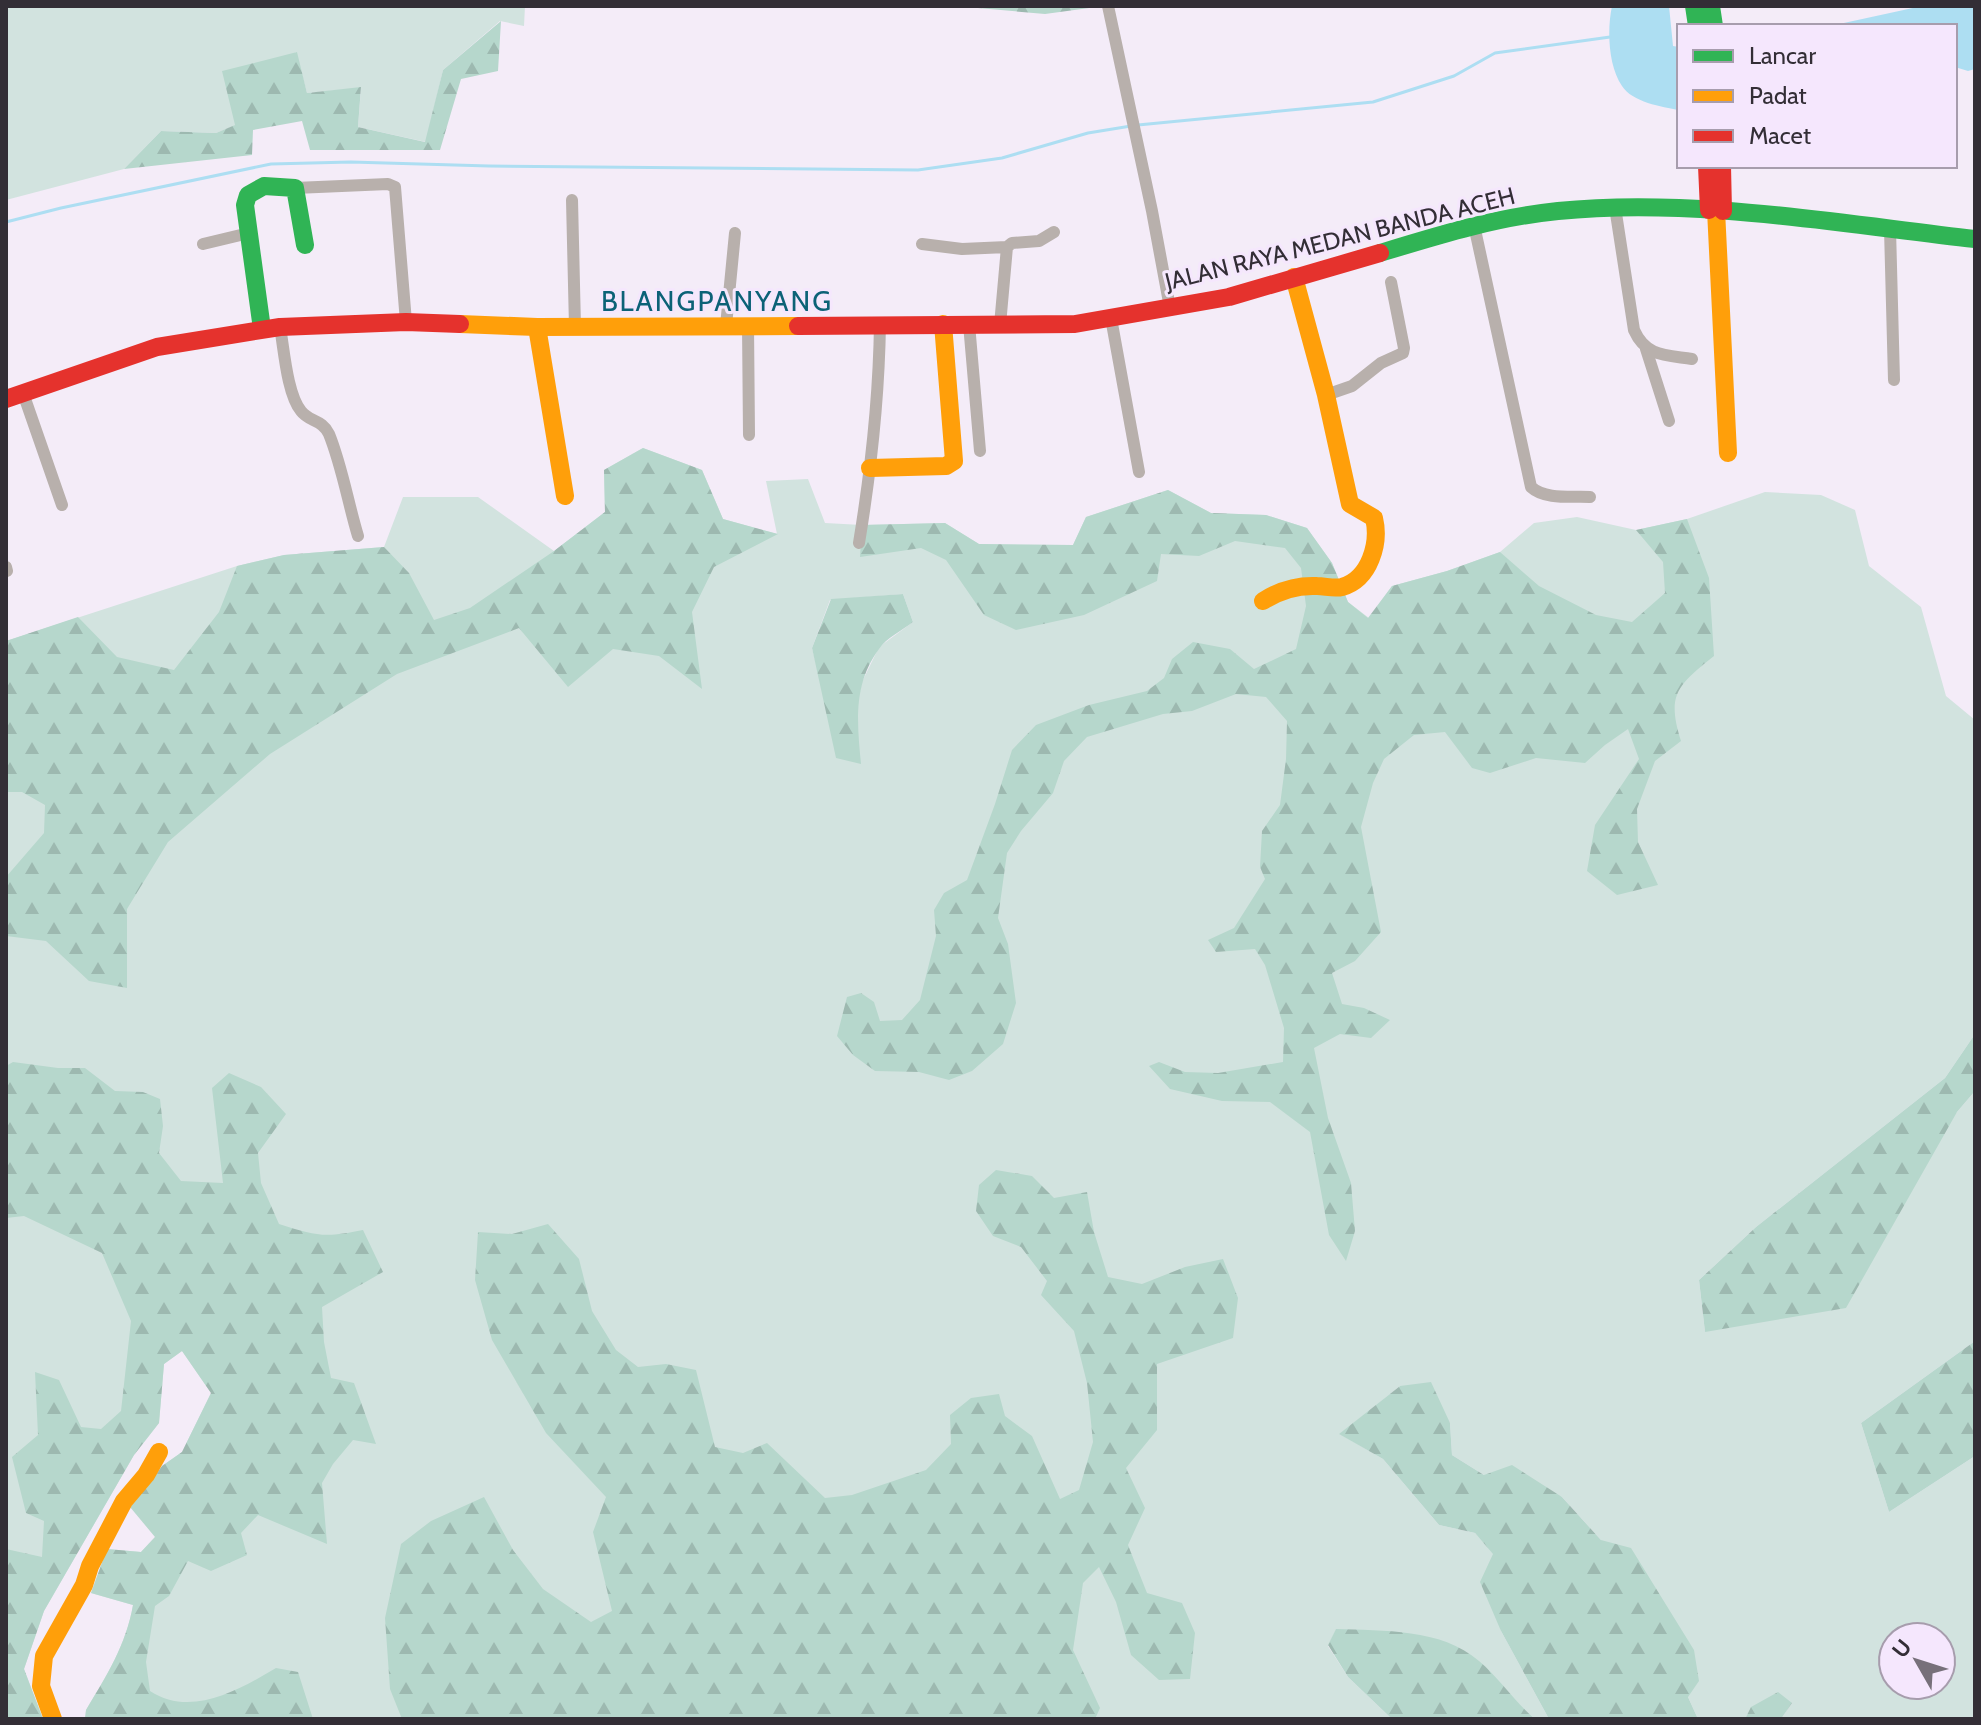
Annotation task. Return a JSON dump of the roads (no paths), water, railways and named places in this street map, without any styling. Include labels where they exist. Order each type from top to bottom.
[{"type":"main road","points":[[1707,168],[1716,210],[1728,453]]},
{"type":"main road","points":[[1716,210],[1722,168]]},
{"type":"main road","points":[[271,328],[249,233],[245,205],[248,195],[264,186],[295,188],[305,245]]},
{"type":"main road","name":"JALAN RAYA MEDAN BANDA ACEH","points":[[15,396],[157,347],[271,328],[406,322],[537,327],[1075,324],[1229,297],[1474,225],[1556,211],[1615,207],[1716,210],[1975,239]]},
{"type":"main road","points":[[1263,601],[1293,586],[1344,586],[1361,573],[1374,547],[1374,518],[1350,504],[1326,395],[1294,277]]},
{"type":"main road","points":[[870,468],[946,466],[954,461],[943,324]]},
{"type":"main road","points":[[537,327],[565,496]]},
{"type":"main road","points":[[53,1719],[41,1686],[44,1656],[84,1585],[90,1566],[124,1501],[146,1475],[159,1452]]},
{"type":"street","points":[[1108,6],[1170,308]]},
{"type":"street","points":[[295,188],[388,184],[395,187],[406,322]]},
{"type":"street","points":[[572,200],[575,327]]},
{"type":"street","points":[[1615,207],[1634,330],[1646,349],[1669,421]]},
{"type":"street","points":[[1474,225],[1531,487],[1537,493],[1590,497]]},
{"type":"street","points":[[1890,229],[1894,380]]},
{"type":"street","points":[[922,244],[962,249],[1007,247],[1012,243],[1039,241],[1054,232]]},
{"type":"street","points":[[203,244],[249,233]]},
{"type":"street","points":[[726,326],[735,233]]},
{"type":"street","points":[[1000,325],[1007,247]]},
{"type":"street","points":[[1326,395],[1352,386],[1375,367],[1403,353],[1391,282]]},
{"type":"street","points":[[1111,318],[1139,472]]},
{"type":"street","points":[[859,543],[879,388],[880,323]]},
{"type":"street","points":[[969,324],[980,451]]},
{"type":"street","points":[[748,325],[749,435]]},
{"type":"street","points":[[271,328],[297,406],[303,415],[320,422],[330,436],[358,536]]},
{"type":"street","points":[[1646,349],[1692,359]]},
{"type":"street","points":[[15,396],[62,505]]},
{"type":"water","points":[[1612,6],[1669,6],[1673,46],[1677,47],[1677,110],[1640,100],[1622,86],[1614,68],[1609,26]]},
{"type":"water","points":[[1922,6],[1975,6],[1975,69],[1968,71],[1957,68],[1957,24],[1839,24]]},
{"type":"waterway","points":[[1138,125],[1373,102],[1454,76],[1495,53],[1610,37]]},
{"type":"waterway","points":[[6,222],[271,164],[351,162],[918,170],[1002,158],[1088,133],[1131,126]]},
{"type":"district","name":"BLANGPANYANG","points":[[717,301]]}]
